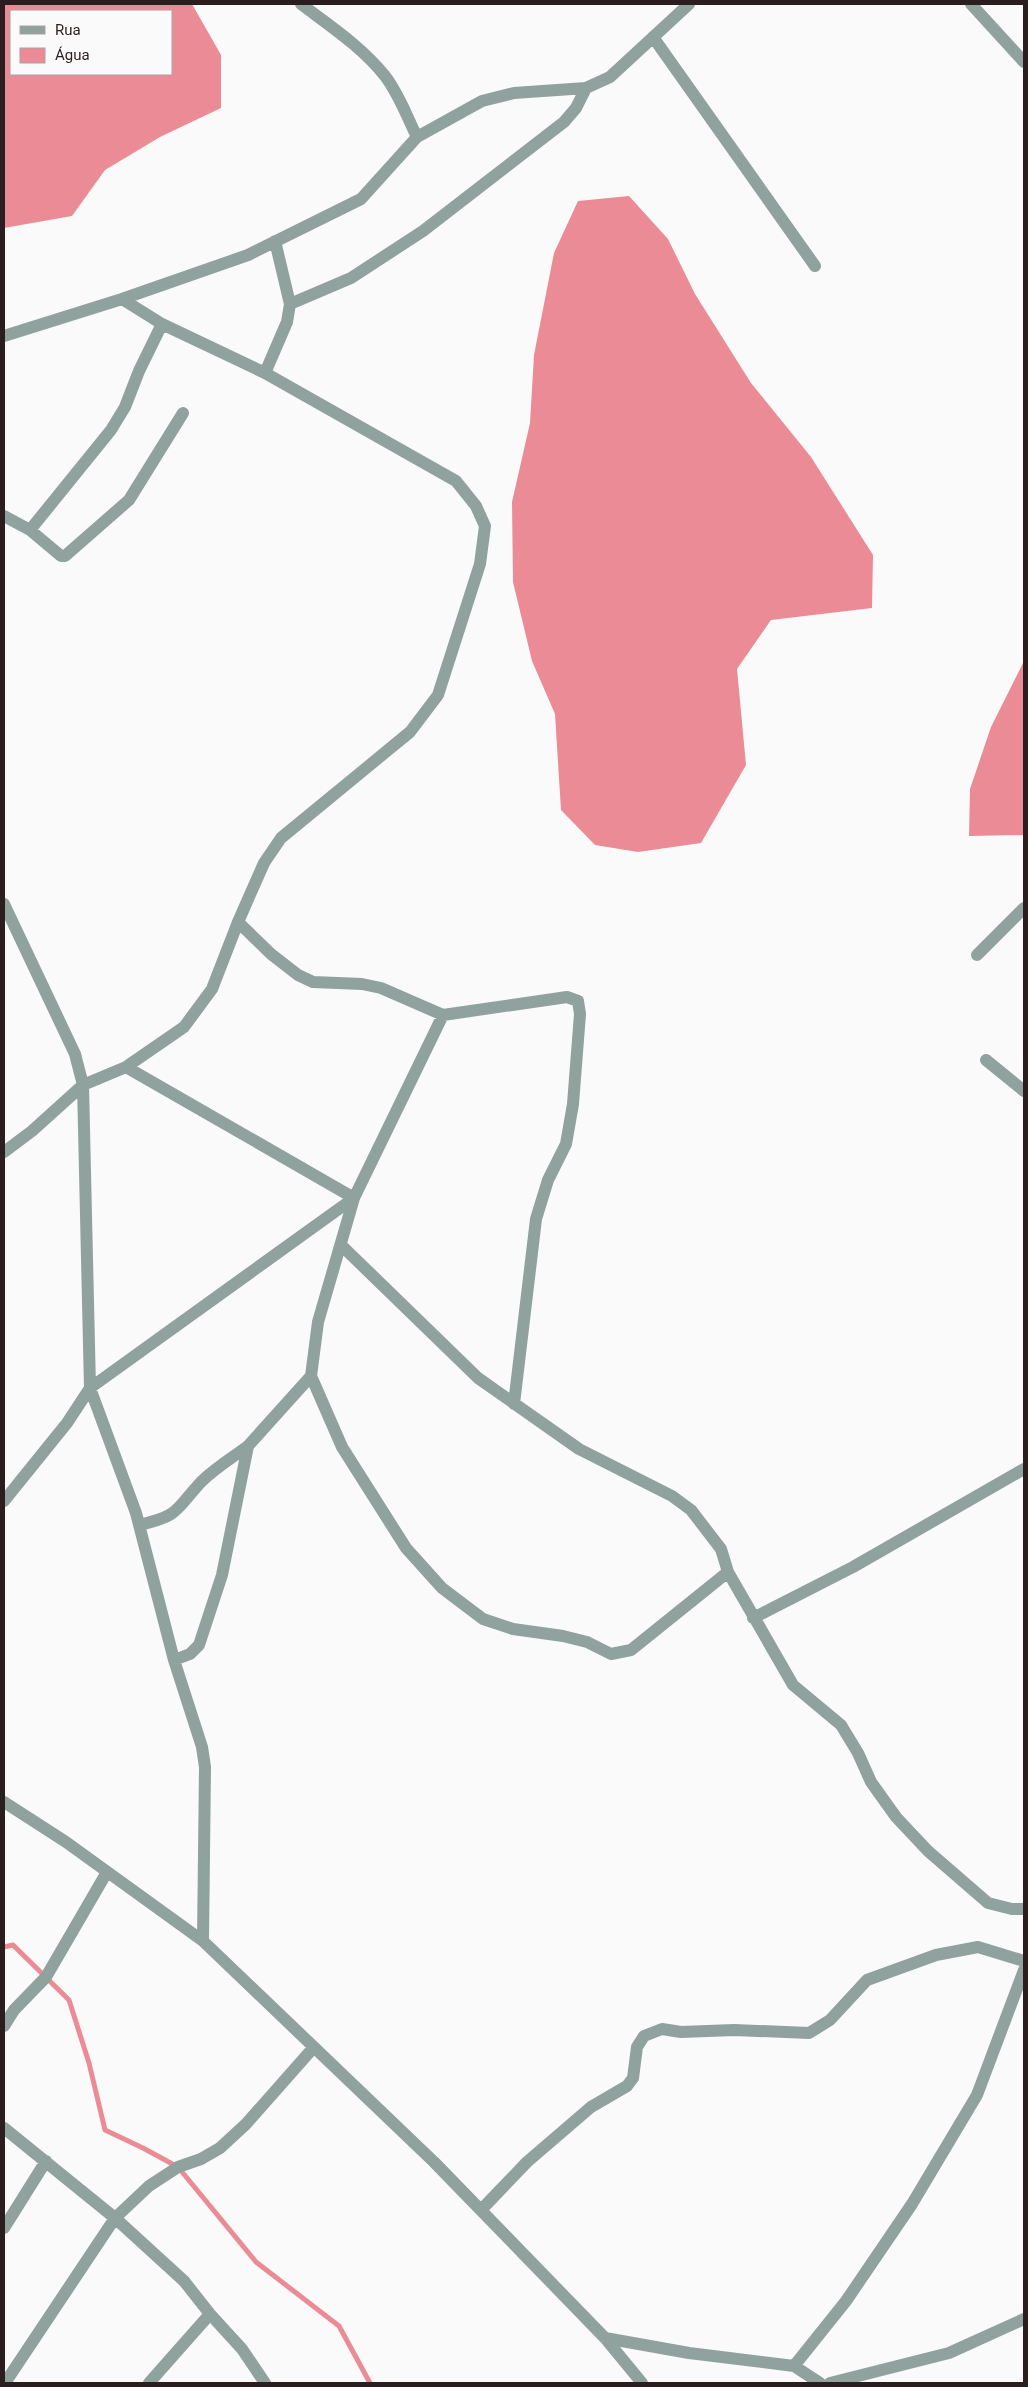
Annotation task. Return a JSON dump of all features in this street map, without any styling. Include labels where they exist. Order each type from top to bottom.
[{"type":"street","points":[[301,4],[365,54],[385,77],[417,137]]},
{"type":"street","points":[[4,336],[122,299],[248,255],[361,199],[417,137],[482,101],[514,93],[586,88],[610,77],[689,4]]},
{"type":"street","points":[[971,4],[1024,62]]},
{"type":"street","points":[[653,37],[815,266]]},
{"type":"street","points":[[290,304],[351,278],[423,231],[564,122],[576,108],[586,88]]},
{"type":"street","points":[[265,373],[287,322],[290,304],[275,241]]},
{"type":"street","points":[[4,1152],[32,1131],[83,1085],[126,1067],[184,1027],[212,990],[238,922],[264,863],[281,838],[410,732],[438,695],[480,564],[485,526],[476,506],[456,481],[265,373],[162,324],[122,299]]},
{"type":"street","points":[[30,530],[120,415],[162,324]]},
{"type":"street","points":[[4,516],[30,530],[61,556],[71,553],[130,500],[183,413]]},
{"type":"street","points":[[4,904],[75,1054],[83,1085],[90,1388],[139,1525],[174,1660],[202,1747],[205,1767],[203,1941]]},
{"type":"street","points":[[977,955],[1024,908]]},
{"type":"street","points":[[238,922],[271,954],[298,975],[313,982],[362,984],[381,988],[443,1015],[567,997],[578,1001],[580,1014],[573,1104],[566,1144],[548,1180],[536,1219],[514,1404]]},
{"type":"street","points":[[443,1015],[354,1198],[318,1322],[311,1376],[342,1447],[406,1548],[442,1588],[483,1619],[513,1629],[562,1636],[587,1642],[611,1654],[622,1653],[631,1650],[728,1572]]},
{"type":"street","points":[[986,1060],[1024,1091]]},
{"type":"street","points":[[126,1067],[354,1198]]},
{"type":"street","points":[[4,1501],[71,1417],[90,1388],[354,1198]]},
{"type":"street","points":[[341,1245],[478,1378],[579,1449],[672,1496],[691,1510],[721,1549],[728,1572],[793,1685],[841,1725],[872,1782],[896,1817],[928,1852],[988,1903],[1012,1909],[1024,1909]]},
{"type":"street","points":[[139,1525],[163,1520],[174,1513],[212,1473],[248,1446],[311,1376]]},
{"type":"street","points":[[174,1660],[190,1654],[199,1645],[222,1575],[248,1446]]},
{"type":"street","points":[[753,1618],[853,1567],[1024,1469]]},
{"type":"street","points":[[4,1802],[107,1872],[203,1941],[434,2162],[605,2338],[642,2383]]},
{"type":"street","points":[[4,2026],[14,2010],[46,1977],[107,1872]]},
{"type":"street","points":[[481,2210],[527,2162],[591,2107],[627,2086],[633,2078],[638,2047],[644,2036],[662,2029],[681,2032],[734,2030],[809,2033],[830,2020],[866,1980],[936,1955],[978,1947],[1024,1961]]},
{"type":"street","points":[[794,2366],[846,2301],[912,2204],[977,2095],[1024,1970]]},
{"type":"street","points":[[5,2383],[115,2218],[149,2186],[178,2167],[202,2159],[220,2148],[246,2124],[314,2046]]},
{"type":"street","points":[[4,2128],[115,2218],[184,2281],[210,2314],[242,2349],[265,2383]]},
{"type":"street","points":[[4,2228],[46,2161]]},
{"type":"street","points":[[150,2383],[210,2314]]},
{"type":"street","points":[[830,2383],[949,2352],[1024,2319]]},
{"type":"street","points":[[605,2338],[689,2353],[794,2366],[820,2383]]},
{"type":"water","points":[[4,4],[192,4],[221,55],[221,108],[160,137],[105,170],[72,216],[4,228]]},
{"type":"water","points":[[629,196],[668,239],[695,294],[751,383],[811,457],[873,555],[872,608],[771,620],[737,669],[746,765],[701,843],[638,852],[595,845],[561,810],[555,714],[532,661],[513,582],[512,502],[530,423],[534,355],[554,253],[578,201]]},
{"type":"water","points":[[1024,661],[1024,835],[969,836],[970,789],[991,727]]},
{"type":"waterway","points":[[4,1947],[13,1945],[69,2000],[89,2063],[105,2130],[178,2167],[256,2262],[339,2326],[370,2383]]}]
